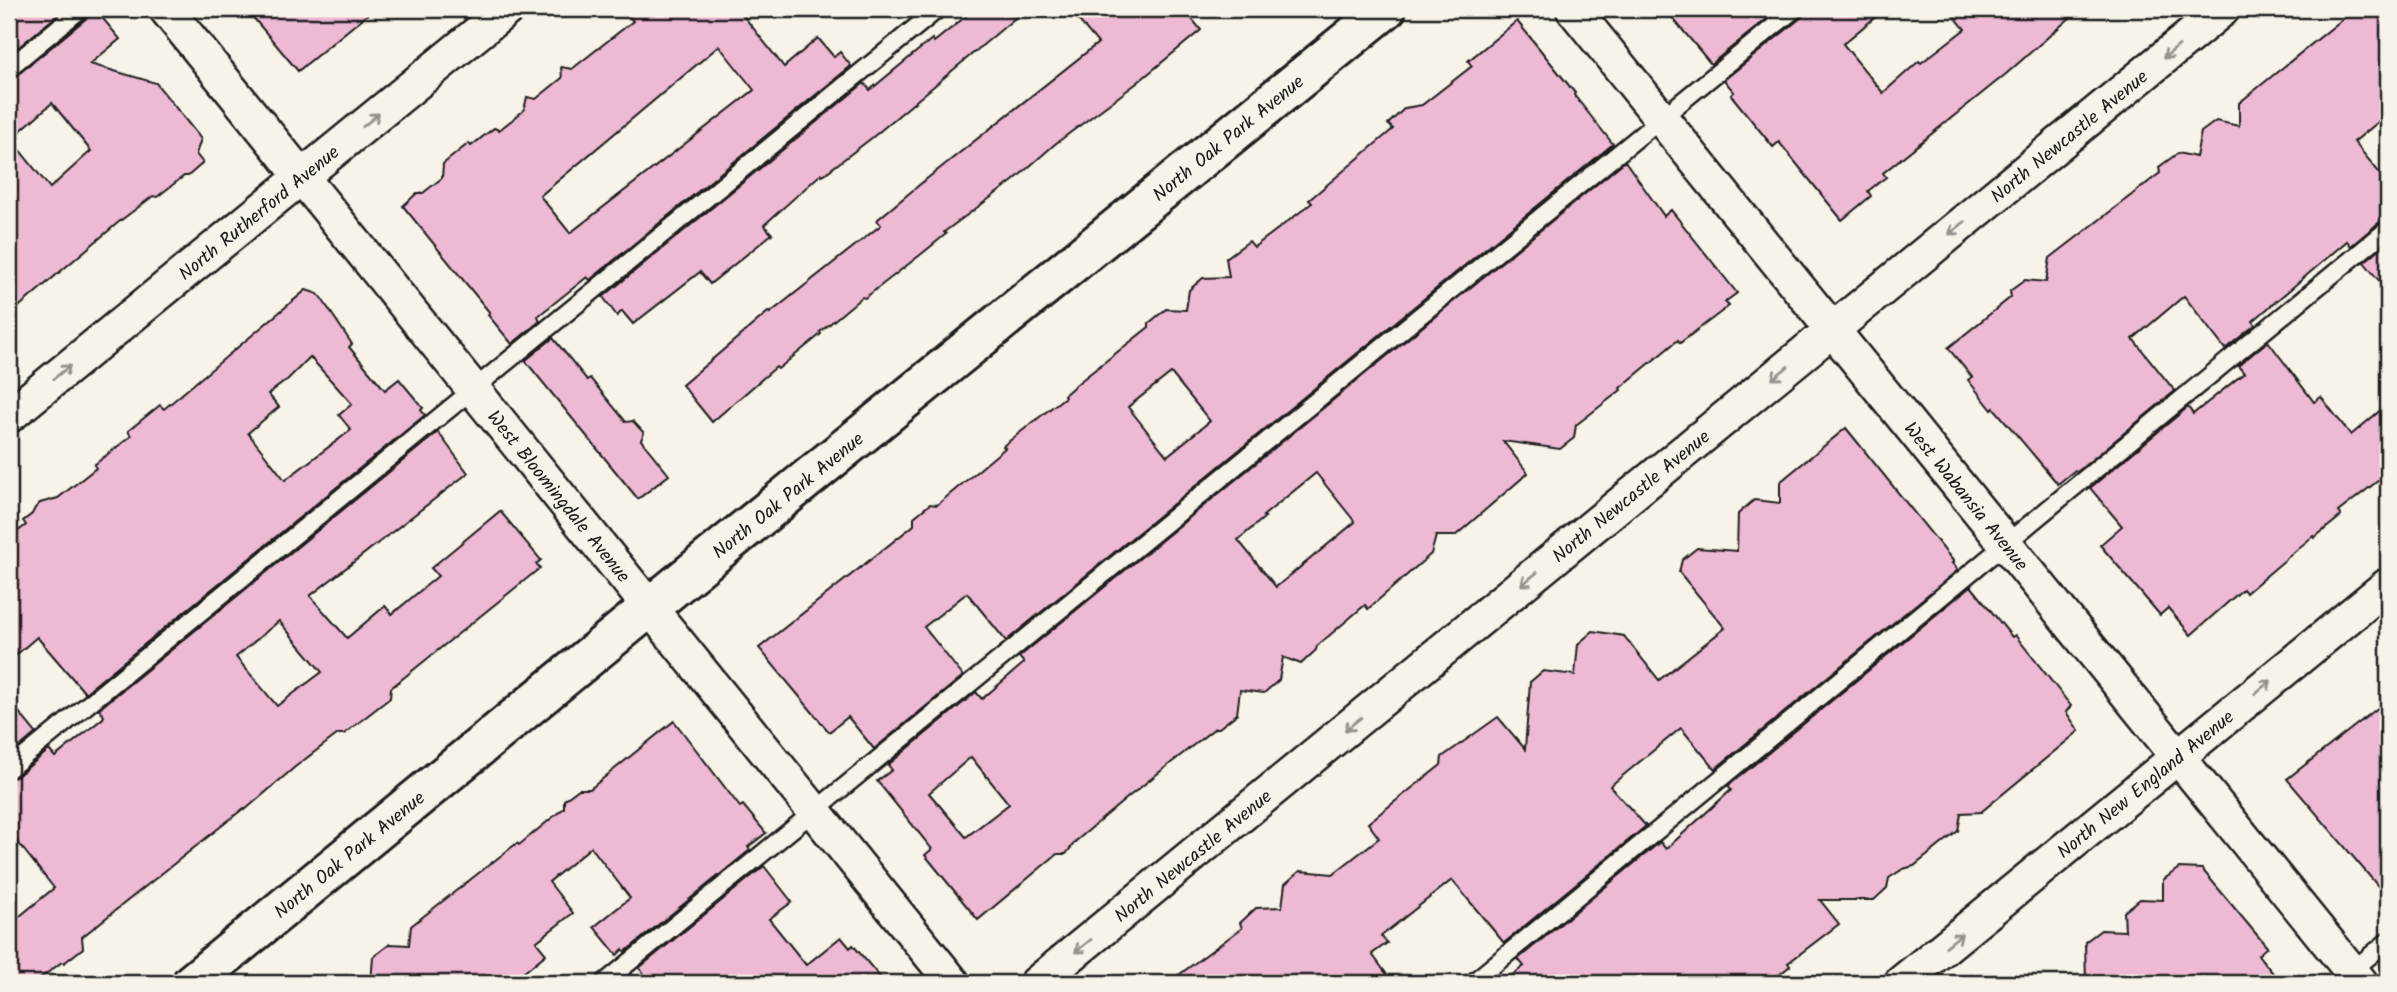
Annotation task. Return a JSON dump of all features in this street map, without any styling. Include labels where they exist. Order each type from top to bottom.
[{"type":"street","name":"West Bloomingdale Avenue","points":[[166,9],[953,983]]},
{"type":"street","name":"North Rutherford Avenue","points":[[9,415],[507,9]]},
{"type":"street","name":"North Oak Park Avenue","points":[[192,983],[1386,9]]},
{"type":"street","name":"West Wabansia Avenue","points":[[1573,9],[2178,757],[2350,979]]},
{"type":"street","name":"North Newcastle Avenue","points":[[1037,983],[2223,9]]},
{"type":"street","name":"North New England Avenue","points":[[1901,983],[2388,585]]},
{"type":"lane","points":[[9,68],[81,9]]},
{"type":"lane","points":[[9,769],[938,9]]},
{"type":"lane","points":[[604,983],[1795,9]]},
{"type":"lane","points":[[1472,983],[2388,229]]},
{"type":"lane","points":[[2350,979],[2388,941]]},
{"type":"building","points":[[9,9],[65,9],[9,55]]},
{"type":"building","points":[[91,9],[95,9],[120,39],[90,64],[156,83],[201,139],[196,154],[203,163],[120,221],[9,315],[9,78],[16,76],[88,17]],"holes":[[[52,103],[91,151],[50,188],[11,139]]]},
{"type":"building","points":[[246,9],[374,9],[298,71]]},
{"type":"building","points":[[623,9],[738,9],[784,67],[818,38],[834,57],[840,52],[851,66],[590,280],[587,277],[538,316],[540,321],[512,344],[403,206],[417,193],[423,193],[442,178],[443,164],[469,143],[471,146],[494,128],[499,130],[524,110],[527,97],[536,99],[562,78],[561,67],[572,69],[633,21]],"holes":[[[719,46],[754,90],[570,233],[540,196]]]},
{"type":"building","points":[[975,9],[1026,9],[873,137],[822,176],[821,174],[764,225],[772,234],[710,284],[700,272],[633,324],[622,311],[617,316],[603,297],[864,83],[870,90],[932,39],[934,42]]},
{"type":"building","points":[[1069,9],[1184,9],[1201,30],[1137,83],[1055,144],[1013,181],[944,232],[946,234],[924,252],[865,298],[862,297],[820,332],[821,334],[778,369],[776,367],[712,422],[682,385],[768,312],[881,225],[877,220],[924,181],[1098,43]]},
{"type":"building","points":[[1665,9],[1779,9],[1711,64]]},
{"type":"building","points":[[1805,9],[1885,9],[1843,44],[1883,93],[1919,61],[1921,63],[1965,29],[1948,9],[2080,9],[2006,74],[1883,173],[1886,177],[1868,191],[1871,196],[1842,220],[1779,142],[1773,147],[1731,95],[1734,92],[1724,80],[1802,17]]},
{"type":"building","points":[[2355,9],[2388,9],[2388,114],[2354,142],[2388,183],[2388,219],[2381,221],[2351,246],[2347,241],[2253,321],[2255,325],[2225,349],[2184,296],[2133,339],[2175,391],[2077,472],[2075,470],[2058,484],[1994,408],[1992,410],[1968,380],[1972,377],[1948,348],[2011,297],[2010,291],[2025,280],[2046,282],[2050,258],[2160,173],[2159,167],[2178,153],[2196,157],[2201,132],[2216,121],[2239,126],[2239,103]]},
{"type":"building","points":[[1517,21],[1613,144],[1006,641],[967,593],[924,627],[963,676],[874,749],[848,717],[829,732],[759,648],[914,525],[914,517],[930,504],[937,505],[1078,383],[1149,327],[1149,323],[1166,309],[1186,310],[1189,290],[1203,278],[1229,277],[1226,258],[1249,241],[1254,247],[1312,203],[1309,200],[1393,129],[1388,124],[1405,108],[1422,105],[1472,66],[1468,61]],"holes":[[[1171,373],[1210,421],[1167,456],[1128,407]]]},
{"type":"building","points":[[1625,161],[1664,216],[1671,210],[1737,293],[1725,302],[1729,306],[1680,343],[1678,340],[1576,425],[1574,438],[1560,449],[1503,441],[1528,473],[1455,536],[1436,536],[1431,554],[1368,609],[1365,605],[1317,646],[1301,664],[1283,657],[1279,680],[1264,693],[1240,690],[1237,714],[1219,728],[1215,728],[1127,798],[1076,841],[1066,854],[1057,854],[978,920],[925,855],[932,849],[877,781],[892,770],[888,765],[976,692],[982,699],[1024,663],[1019,657]],"holes":[[[1316,473],[1355,522],[1276,587],[1238,540]],[[971,757],[1009,804],[966,837],[929,793]]]},
{"type":"building","points":[[2388,242],[2388,292],[2364,262]]},
{"type":"building","points":[[306,290],[318,294],[322,299],[352,344],[349,347],[385,390],[399,379],[423,408],[421,410],[425,415],[85,693],[37,637],[9,661],[9,538],[26,525],[23,521],[40,503],[58,498],[131,436],[128,431],[160,405],[164,409]],"holes":[[[310,357],[352,404],[339,415],[351,430],[285,480],[248,433],[279,407],[268,394]]]},
{"type":"building","points":[[553,338],[626,422],[633,421],[644,433],[641,440],[669,475],[638,499],[527,363],[526,360]]},
{"type":"building","points":[[2268,341],[2314,402],[2321,397],[2351,435],[2388,404],[2388,473],[2338,512],[2341,516],[2246,593],[2243,589],[2191,635],[2168,608],[2160,615],[2100,545],[2122,526],[2090,488],[2188,407],[2193,414],[2244,373],[2238,366]]},
{"type":"building","points":[[1846,428],[1958,570],[1715,769],[1681,728],[1610,786],[1646,826],[1504,943],[1452,880],[1381,936],[1387,943],[1372,954],[1393,983],[1168,983],[1242,928],[1240,923],[1256,908],[1282,907],[1285,884],[1300,871],[1333,874],[1379,838],[1368,823],[1441,765],[1442,757],[1498,717],[1525,749],[1530,682],[1543,671],[1575,675],[1578,644],[1593,631],[1624,636],[1659,680],[1725,628],[1679,572],[1682,560],[1697,548],[1737,551],[1738,514],[1754,500],[1780,503],[1780,482]]},
{"type":"building","points":[[438,432],[468,473],[310,596],[347,638],[385,606],[392,614],[438,576],[431,568],[500,511],[541,560],[536,564],[540,568],[391,688],[390,698],[295,767],[245,810],[244,808],[82,937],[83,948],[34,983],[9,983],[9,925],[54,888],[9,831],[9,779],[16,777],[49,750],[55,757],[103,718],[99,709]],"holes":[[[279,621],[322,672],[277,706],[236,657]]]},
{"type":"building","points":[[1971,586],[2012,637],[2015,635],[2071,706],[2066,712],[2079,731],[1981,812],[1961,813],[1958,831],[1914,866],[1889,878],[1887,888],[1874,900],[1820,900],[1839,924],[1788,963],[1790,966],[1769,983],[1502,983],[1524,966],[1518,959],[1660,842],[1666,849],[1731,790],[1728,786]]},
{"type":"building","points":[[9,700],[36,733],[9,756]]},
{"type":"building","points":[[2388,700],[2388,898],[2287,779]]},
{"type":"building","points":[[674,721],[740,807],[743,805],[766,833],[748,847],[750,850],[625,952],[623,949],[617,955],[594,927],[630,898],[591,847],[549,882],[573,913],[536,942],[546,954],[511,983],[371,983],[373,957],[390,944],[409,945],[411,926],[564,808],[564,800],[579,789],[590,789]]},
{"type":"building","points":[[764,866],[792,902],[769,919],[806,965],[841,937],[850,948],[853,945],[885,983],[651,983],[639,968]]},
{"type":"building","points":[[2179,868],[2202,869],[2267,947],[2258,955],[2281,983],[2086,983],[2085,942],[2101,930],[2125,931],[2124,912],[2140,899],[2163,900],[2163,880]]}]
